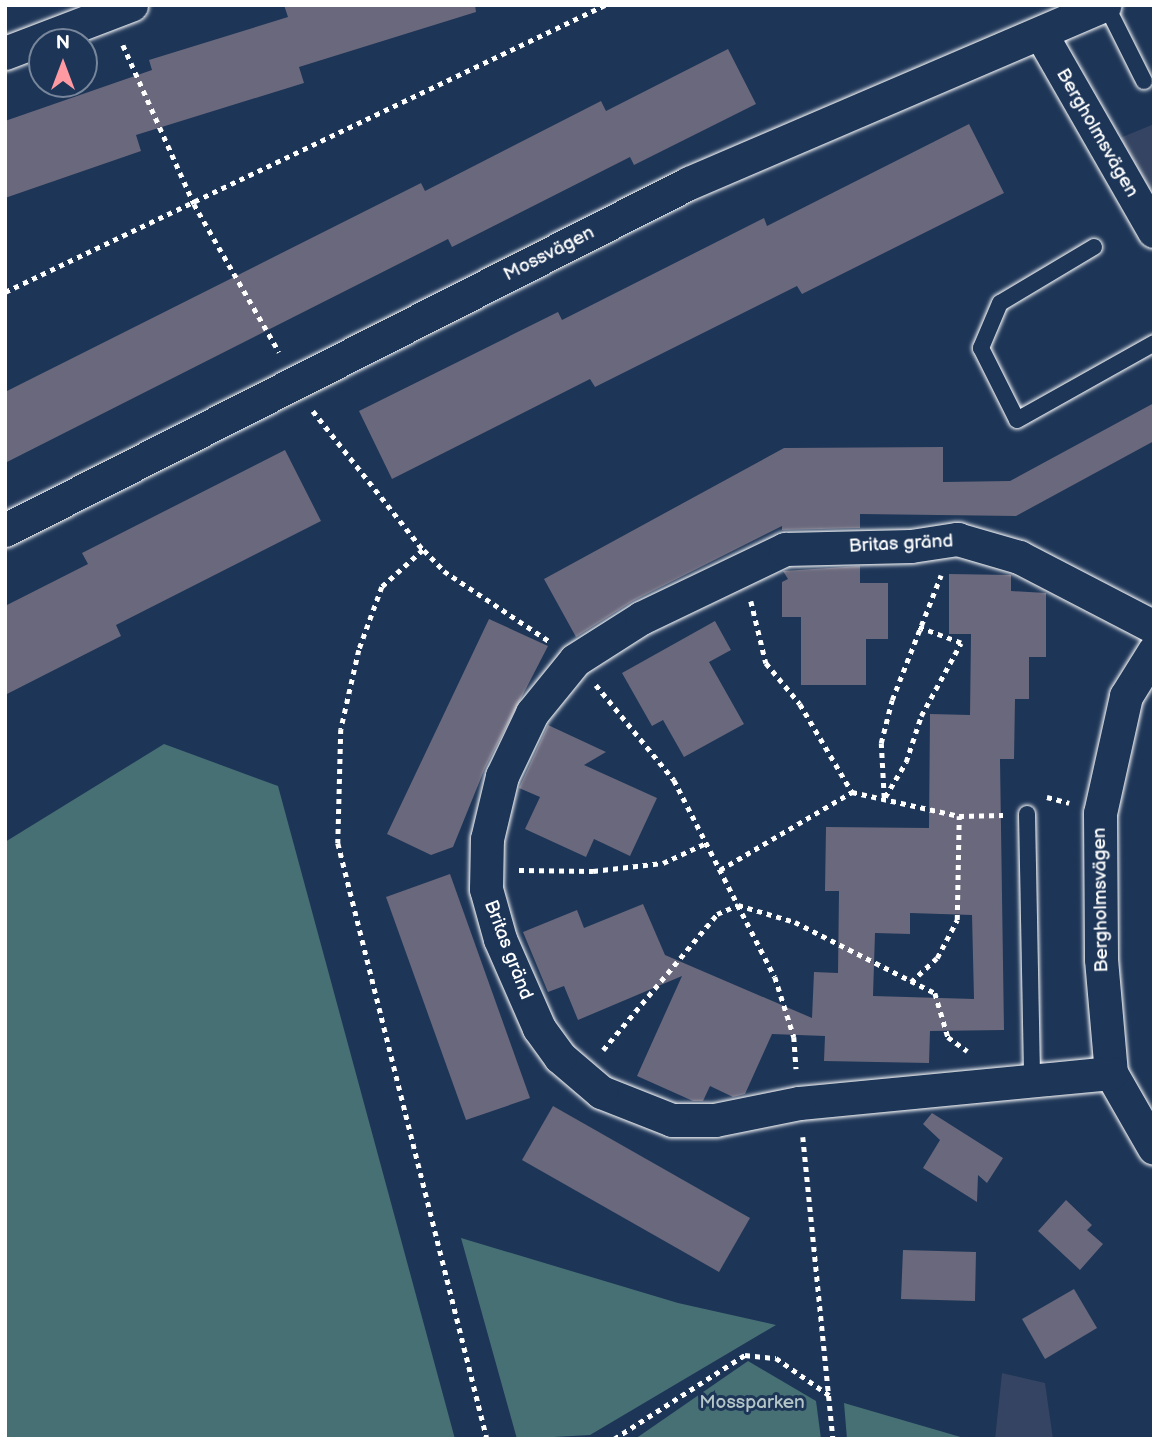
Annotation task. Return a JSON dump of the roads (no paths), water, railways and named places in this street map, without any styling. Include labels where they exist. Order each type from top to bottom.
[{"type":"street","points":[[5,53],[131,5]]},
{"type":"street","name":"Mossvägen","points":[[5,530],[689,183],[1105,5]]},
{"type":"street","name":"Bergholmsvägen","points":[[1041,34],[1154,231]]},
{"type":"street","name":"Britas gränd","points":[[1111,1073],[971,1089],[799,1103],[715,1121],[672,1120],[601,1092],[560,1057],[539,1028],[500,939],[486,889],[487,839],[502,776],[532,713],[575,660],[640,618],[785,549],[911,546],[957,539],[1020,557],[1154,627]]},
{"type":"street","name":"Bergholmsvägen","points":[[1154,651],[1126,696],[1100,813],[1102,1001],[1111,1073],[1154,1149]]},
{"type":"lane","points":[[1105,5],[1144,81]]},
{"type":"lane","points":[[1094,247],[1000,303],[981,348],[1017,420],[1154,343]]},
{"type":"lane","points":[[1027,814],[1032,1083]]},
{"type":"park label","name":"Mossparken","points":[[752,1403]]}]
